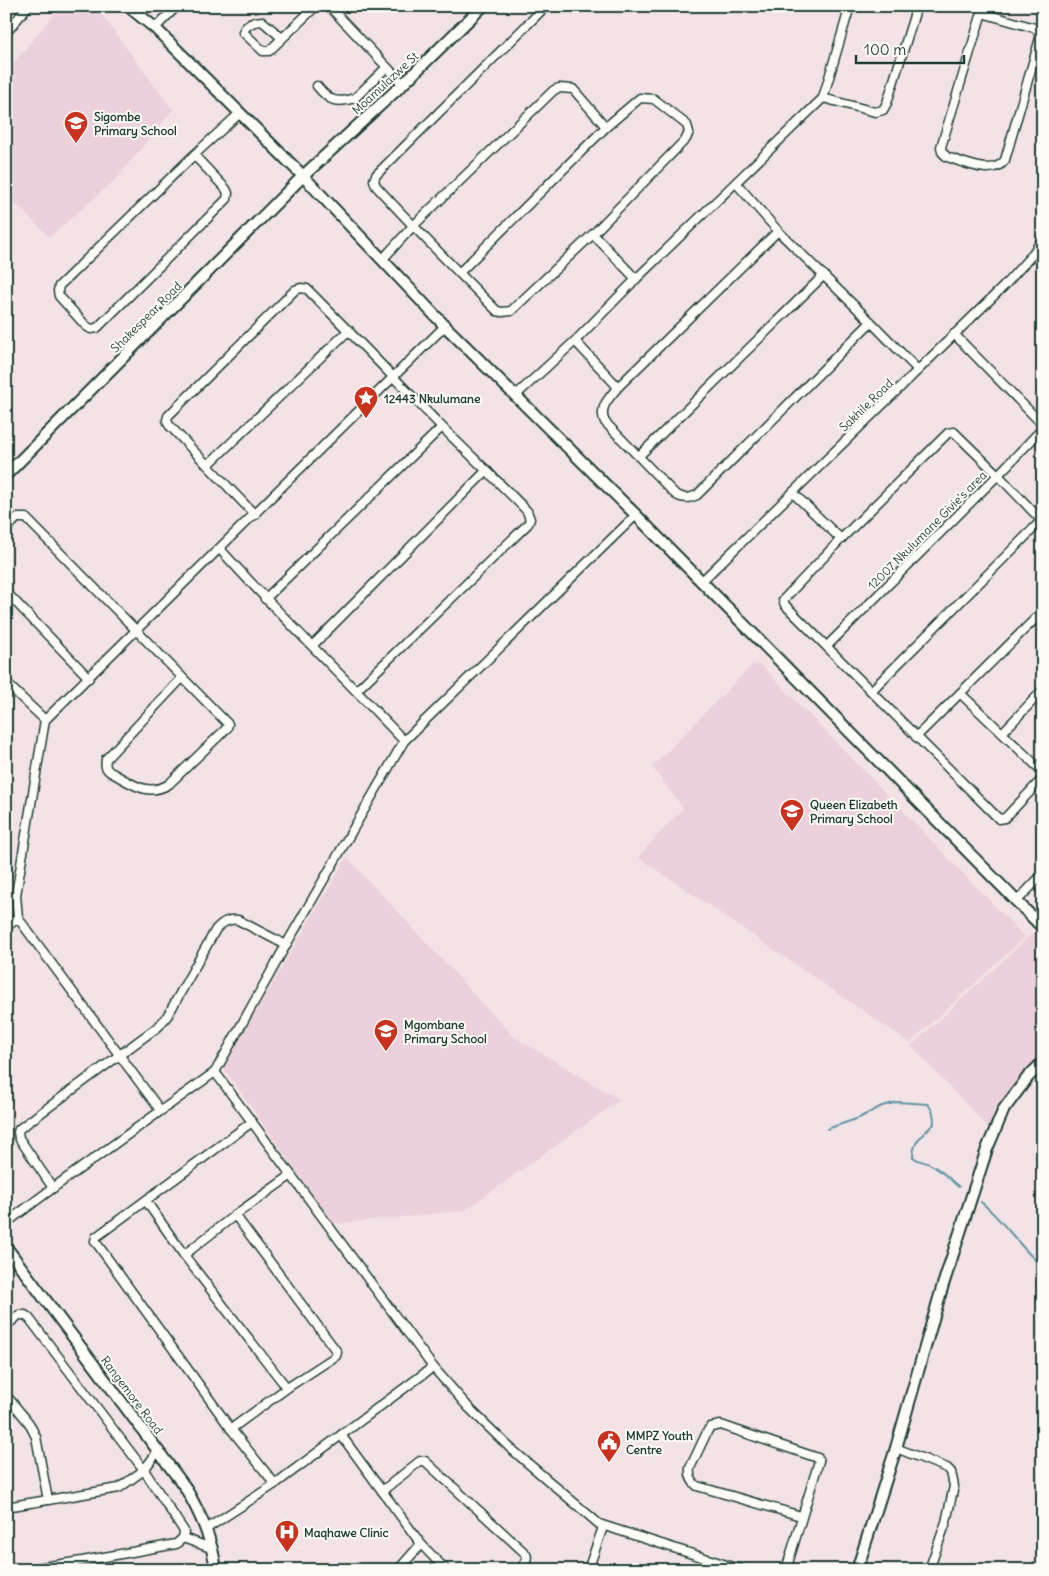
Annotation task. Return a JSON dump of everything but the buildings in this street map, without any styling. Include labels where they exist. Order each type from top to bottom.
[{"type":"street","points":[[6,33],[28,6]]},
{"type":"street","points":[[128,6],[155,28],[303,176],[445,326],[636,515],[1043,928]]},
{"type":"street","points":[[155,28],[177,6]]},
{"type":"street","points":[[282,38],[262,21],[254,21],[243,32],[263,51],[269,52],[316,6]]},
{"type":"street","points":[[329,6],[403,84]]},
{"type":"street","name":"Moamulazwe St","points":[[303,176],[403,84],[483,6]]},
{"type":"street","points":[[459,273],[606,127],[640,98],[654,99],[687,125],[689,132],[686,138],[593,234],[511,311],[502,312],[498,310],[459,273],[412,227],[376,186],[374,180],[376,175],[546,6]]},
{"type":"street","points":[[764,6],[769,8],[776,6]]},
{"type":"street","points":[[515,396],[575,341],[636,279],[823,98],[850,6]]},
{"type":"street","points":[[823,98],[875,112],[883,110],[887,103],[917,6]]},
{"type":"street","points":[[983,10],[1035,28],[1040,34],[1006,160],[1002,165],[992,168],[947,157],[942,152],[941,147],[983,10]]},
{"type":"street","points":[[317,86],[325,96],[333,100],[348,100],[355,98],[387,67]]},
{"type":"street","points":[[382,260],[412,227],[554,90],[559,88],[573,89],[606,127]]},
{"type":"street","points":[[194,155],[226,189],[228,199],[97,328],[86,326],[59,296],[59,286],[194,155],[240,113]]},
{"type":"street","name":"Shakespear Road","points":[[6,475],[303,176]]},
{"type":"street","points":[[736,183],[778,231],[918,370]]},
{"type":"street","points":[[778,231],[618,387],[603,407],[602,416],[605,422],[675,494],[684,498],[691,498],[697,495],[871,322]]},
{"type":"street","points":[[593,234],[636,279]]},
{"type":"street","name":"Sakhile Road","points":[[701,582],[1004,286],[1031,256],[1043,239]]},
{"type":"street","points":[[639,456],[824,275]]},
{"type":"street","points":[[255,515],[169,425],[167,420],[168,416],[295,290],[301,288],[307,289],[349,330],[442,427],[527,511],[530,519],[528,524],[357,690]]},
{"type":"street","points":[[160,1110],[18,918],[16,895],[45,720],[445,326]]},
{"type":"street","points":[[208,465],[349,330]]},
{"type":"street","points":[[954,334],[1043,427]]},
{"type":"street","points":[[575,341],[618,387]]},
{"type":"street","points":[[265,599],[442,427]]},
{"type":"street","name":"12007 Nkulumane Givie's area","points":[[827,646],[998,475],[1043,427]]},
{"type":"street","points":[[871,691],[1042,522],[954,432],[949,432],[841,539],[783,600],[785,605],[827,646],[871,691],[916,737],[999,819],[1005,818],[1043,778]]},
{"type":"street","points":[[313,645],[487,470]]},
{"type":"street","points":[[792,492],[841,539]]},
{"type":"street","points":[[6,1223],[215,1072],[404,741],[636,515]]},
{"type":"street","points":[[6,529],[17,518],[26,518],[226,722],[227,728],[169,784],[162,788],[152,791],[144,789],[110,772],[105,764],[106,759],[182,678]]},
{"type":"street","points":[[220,549],[265,599],[313,645],[404,741]]},
{"type":"street","points":[[6,592],[89,678]]},
{"type":"street","points":[[916,737],[1043,611]]},
{"type":"street","points":[[6,683],[45,720]]},
{"type":"street","points":[[1002,733],[1043,690]]},
{"type":"street","points":[[960,694],[1043,772]]},
{"type":"street","points":[[1016,902],[1043,874]]},
{"type":"street","points":[[6,926],[18,918]]},
{"type":"street","points":[[53,1188],[18,1138],[19,1129],[118,1054],[159,1026],[216,929],[226,921],[238,920],[286,945]]},
{"type":"street","points":[[857,1570],[896,1448],[942,1288],[987,1149],[1004,1109],[1028,1077],[1043,1062]]},
{"type":"street","points":[[215,1072],[433,1367],[469,1408],[508,1447],[603,1527],[720,1566],[742,1570]]},
{"type":"street","points":[[252,1122],[96,1237],[95,1241],[96,1245],[231,1429],[275,1484]]},
{"type":"street","points":[[184,1255],[235,1215],[290,1176]]},
{"type":"street","points":[[146,1201],[184,1255],[288,1388]]},
{"type":"street","points":[[231,1429],[336,1356],[338,1352],[235,1215]]},
{"type":"street","name":"Rangemore Road","points":[[6,1247],[185,1487],[206,1529],[216,1570]]},
{"type":"street","points":[[6,1326],[22,1314],[29,1318],[144,1470],[184,1531],[183,1538],[176,1544],[22,1570]]},
{"type":"street","points":[[206,1529],[275,1484],[433,1367]]},
{"type":"street","points":[[6,1395],[29,1424],[36,1437],[48,1500]]},
{"type":"street","points":[[786,1570],[819,1461],[818,1458],[721,1425],[711,1427],[690,1468],[693,1483],[697,1486],[801,1516]]},
{"type":"street","points":[[341,1435],[421,1544],[446,1570]]},
{"type":"street","points":[[896,1448],[947,1468],[954,1479],[946,1522],[929,1570]]},
{"type":"street","points":[[6,1506],[120,1488],[144,1470],[158,1451]]},
{"type":"street","points":[[382,1491],[420,1462],[425,1461],[526,1554],[526,1561],[519,1570]]},
{"type":"street","points":[[588,1570],[603,1527]]},
{"type":"street","points":[[183,1538],[212,1548]]},
{"type":"street","points":[[398,1570],[421,1544]]},
{"type":"street","points":[[82,1561],[83,1570]]},
{"type":"shaded area","name":"Sigombe Primary School","points":[[61,6],[95,6],[173,110],[117,178],[50,237],[6,195],[6,72]]},
{"type":"shaded area","name":"Queen Elizabeth Primary School","points":[[752,665],[761,665],[1025,937],[910,1043],[638,857],[683,808],[652,767]]},
{"type":"shaded area","name":"Mgombane Primary School","points":[[347,857],[513,1036],[620,1100],[464,1211],[333,1224],[223,1067]]},
{"type":"shaded area","points":[[1038,928],[1043,933],[1043,1057],[990,1130],[911,1046]]},
{"type":"waterway","points":[[827,1129],[859,1118],[882,1106],[898,1102],[928,1104],[933,1113],[934,1124],[917,1142],[913,1151],[913,1157],[935,1167],[959,1187]]},
{"type":"waterway","points":[[981,1202],[1043,1267]]},
{"type":"place","name":"Sigombe Primary School","points":[[76,144]]},
{"type":"place","name":"12443 Nkulumane","points":[[366,419]]},
{"type":"place","name":"Queen Elizabeth Primary School","points":[[792,832]]},
{"type":"place","name":"Mgombane Primary School","points":[[386,1052]]},
{"type":"place","name":"MMPZ Youth Centre","points":[[609,1463]]},
{"type":"place","name":"Maqhawe Clinic","points":[[287,1553]]}]
